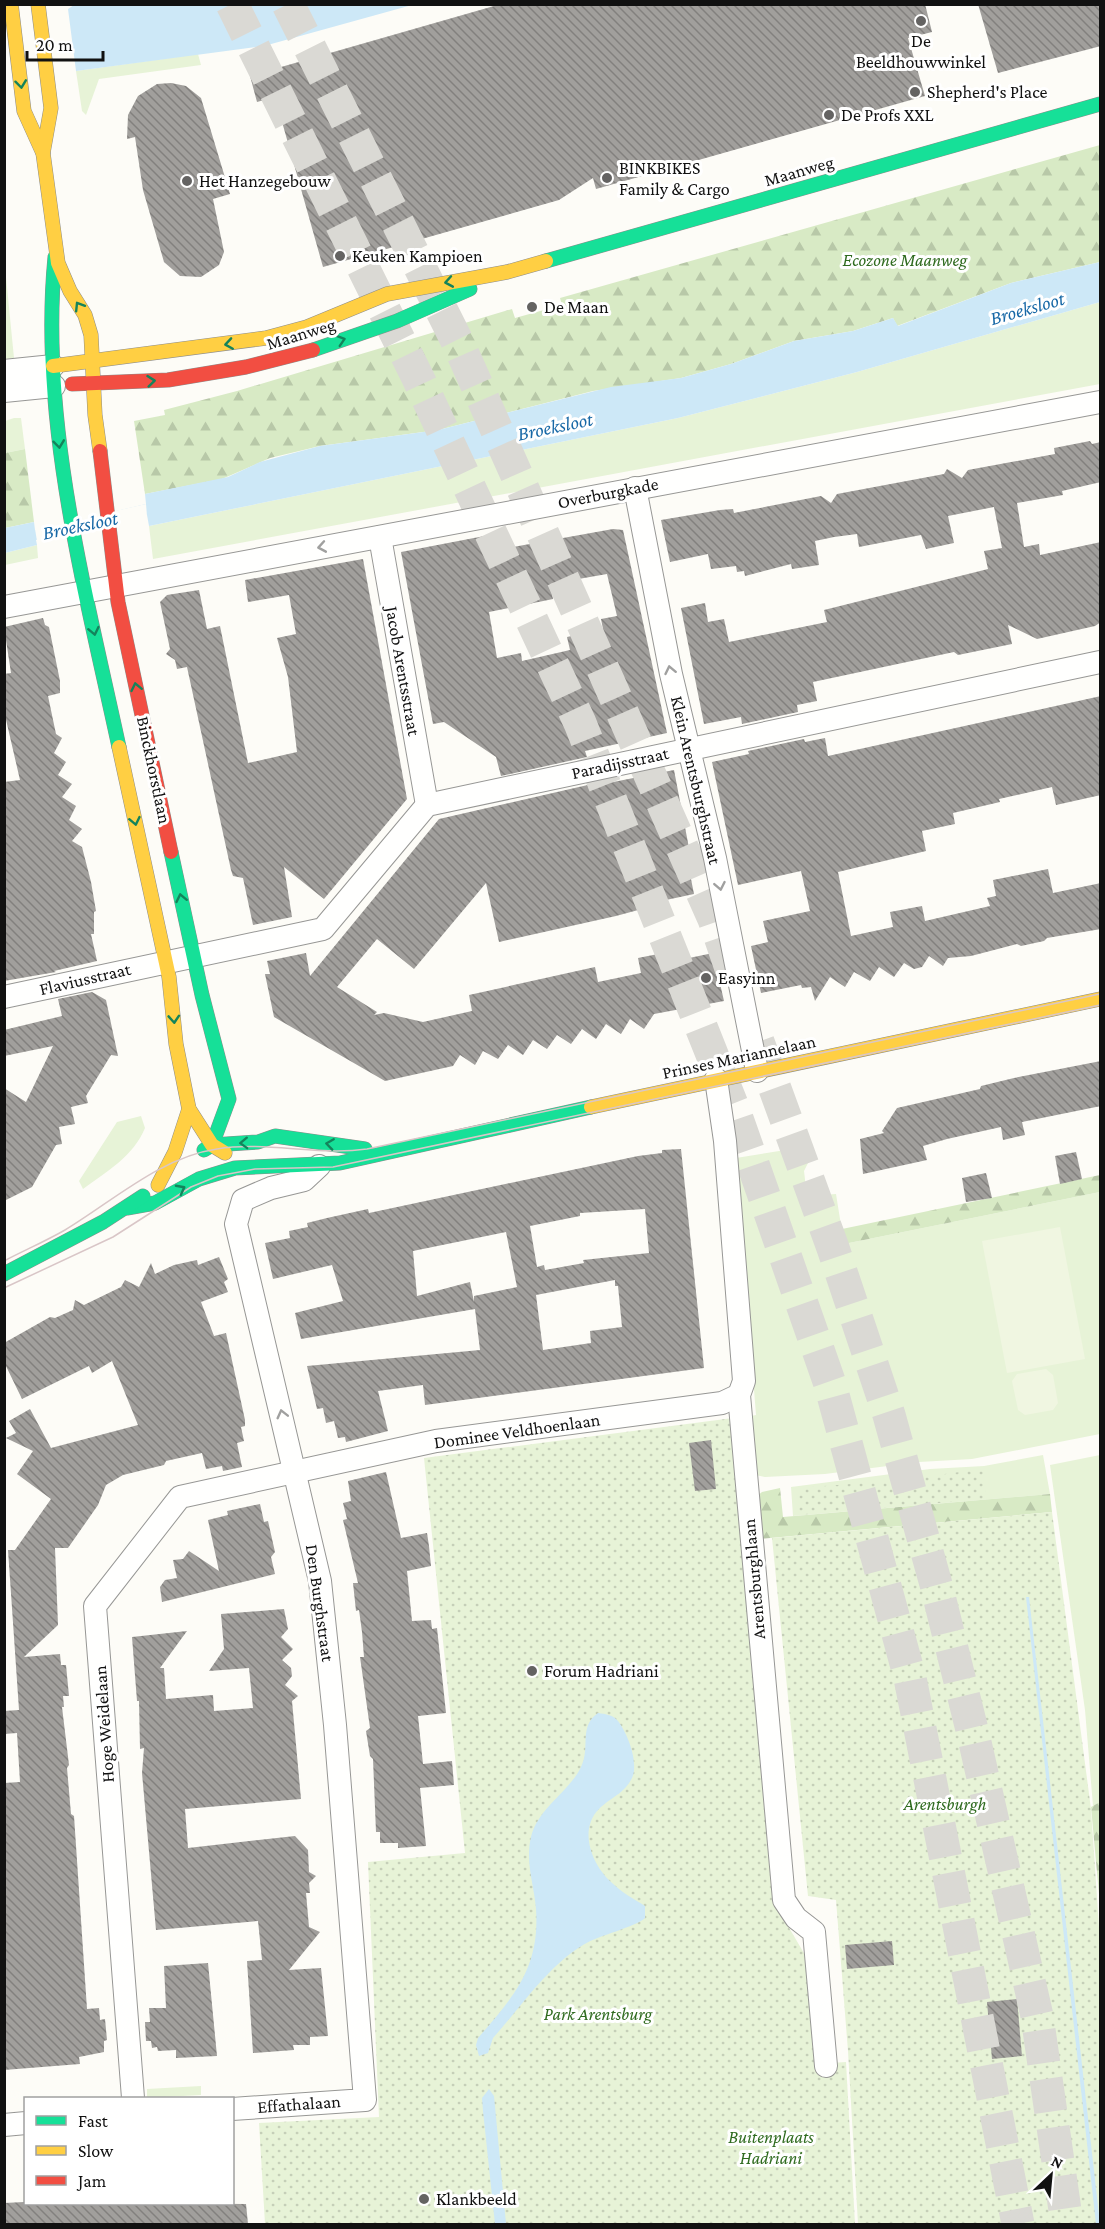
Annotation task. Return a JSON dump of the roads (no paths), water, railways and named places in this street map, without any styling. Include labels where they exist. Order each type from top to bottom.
[{"type":"street","name":"Binckhorstlaan","points":[[38,4],[51,108],[43,153],[55,249],[65,282],[87,321],[93,362],[95,416],[109,518],[115,584],[194,956],[229,1099]]},
{"type":"street","name":"Binckhorstlaan","points":[[10,5],[24,111],[43,153]]},
{"type":"street","name":"Maanweg","points":[[54,376],[93,362],[266,338],[307,327],[387,294],[507,272],[1101,104]]},
{"type":"street","name":"Binckhorstlaan","points":[[55,249],[50,307],[62,466],[85,590],[165,961],[178,1054],[189,1109],[212,1145]]},
{"type":"street","name":"Maanweg","points":[[54,376],[118,384],[147,382],[262,364],[400,320],[507,272]]},
{"type":"street","points":[[4,371],[54,376]]},
{"type":"street","points":[[4,391],[54,376]]},
{"type":"street","name":"Overburgkade","points":[[115,584],[380,537],[1101,402]]},
{"type":"street","name":"Klein Arentsburghstraat","points":[[635,488],[671,674],[690,747],[757,1071]]},
{"type":"street","name":"Jacob Arentsstraat","points":[[380,537],[428,805]]},
{"type":"street","points":[[4,607],[115,584]]},
{"type":"street","name":"Paradijsstraat","points":[[428,805],[690,747],[1101,662]]},
{"type":"street","points":[[165,961],[323,929],[428,805]]},
{"type":"street","name":"Flaviusstraat","points":[[4,997],[165,961]]},
{"type":"street","name":"Prinses Mariannelaan","points":[[127,1208],[154,1203],[215,1173],[255,1166],[319,1166],[716,1079],[1101,999]]},
{"type":"street","name":"Arentsburghlaan","points":[[716,1079],[725,1141],[744,1381],[739,1395],[784,1900],[796,1918],[814,1932],[826,2066]]},
{"type":"street","points":[[242,1112],[229,1099],[212,1145],[255,1166]]},
{"type":"street","points":[[158,1185],[175,1152],[189,1109]]},
{"type":"street","points":[[262,1126],[275,1136]]},
{"type":"street","name":"Prinses Mariannelaan","points":[[4,1274],[127,1208],[212,1145],[258,1142],[275,1136],[384,1151]]},
{"type":"street","name":"Den Burghstraat","points":[[319,1166],[304,1180],[271,1188],[243,1200],[236,1224],[296,1471],[320,1581],[335,1725],[365,2100]]},
{"type":"street","name":"Dominee Veldhoenlaan","points":[[296,1471],[436,1442],[722,1403],[739,1395]]},
{"type":"street","name":"Hoge Weidelaan","points":[[133,2097],[95,1606],[180,1497],[296,1471]]},
{"type":"street","name":"Effathalaan","points":[[234,2109],[365,2100]]},
{"type":"street","points":[[4,2125],[24,2123]]},
{"type":"water","points":[[74,5],[412,5],[264,46],[76,71],[68,9]]},
{"type":"water","name":"Broeksloot","points":[[1100,262],[1100,302],[857,372],[678,418],[149,526],[147,515],[36,540],[37,545],[5,553],[5,528],[34,522],[35,530],[146,504],[145,494],[228,477],[260,462],[320,446],[438,430],[611,387],[681,378],[731,364],[794,341],[853,331],[893,318],[898,326],[1011,283]]},
{"type":"water","points":[[1026,1597],[1029,1597],[1100,2224],[1096,2224]]},
{"type":"water","points":[[598,1713],[614,1717],[622,1727],[629,1741],[634,1772],[625,1788],[599,1809],[593,1817],[589,1827],[590,1847],[604,1875],[619,1889],[645,1906],[645,1918],[634,1925],[590,1941],[570,1954],[535,1988],[493,2038],[488,2053],[479,2056],[476,2045],[478,2038],[522,1980],[534,1948],[536,1909],[529,1864],[531,1837],[540,1817],[576,1776],[581,1767],[584,1760],[586,1731]]},
{"type":"water","points":[[489,2089],[494,2096],[506,2224],[495,2224],[482,2098]]},
{"type":"tunnel","points":[[232,4],[418,378],[580,723],[733,1107],[830,1384],[910,1678],[1018,2224]]},
{"type":"tunnel","points":[[288,4],[459,345],[714,919],[733,974]]},
{"type":"tunnel","points":[[758,1042],[833,1248],[889,1415],[937,1588],[974,1738],[1037,2016],[1067,2224]]},
{"type":"tram line","points":[[4,1261],[65,1230],[157,1170],[196,1154],[236,1147],[329,1151],[367,1149],[1100,994]]},
{"type":"tram line","points":[[4,1288],[113,1237],[191,1187],[218,1176],[255,1169],[333,1167],[1100,1005]]},
{"type":"place","name":"De Beeldhouwwinkel","points":[[921,21]]},
{"type":"place","name":"Shepherd's Place","points":[[915,92]]},
{"type":"place","name":"De Profs XXL","points":[[829,115]]},
{"type":"place","name":"BINKBIKES Family & Cargo","points":[[607,178]]},
{"type":"place","name":"Het Hanzegebouw","points":[[187,181]]},
{"type":"place","name":"Keuken Kampioen","points":[[340,256]]},
{"type":"place","name":"De Maan","points":[[532,307]]},
{"type":"place","name":"Easyinn","points":[[706,978]]},
{"type":"place","name":"Forum Hadriani","points":[[532,1671]]},
{"type":"place","name":"Klankbeeld","points":[[424,2199]]},
{"type":"park label","name":"Ecozone Maanweg","points":[[905,260]]},
{"type":"park label","name":"Arentsburgh","points":[[945,1804]]},
{"type":"park label","name":"Park Arentsburg","points":[[598,2014]]},
{"type":"park label","name":"Buitenplaats Hadriani","points":[[771,2147]]}]
